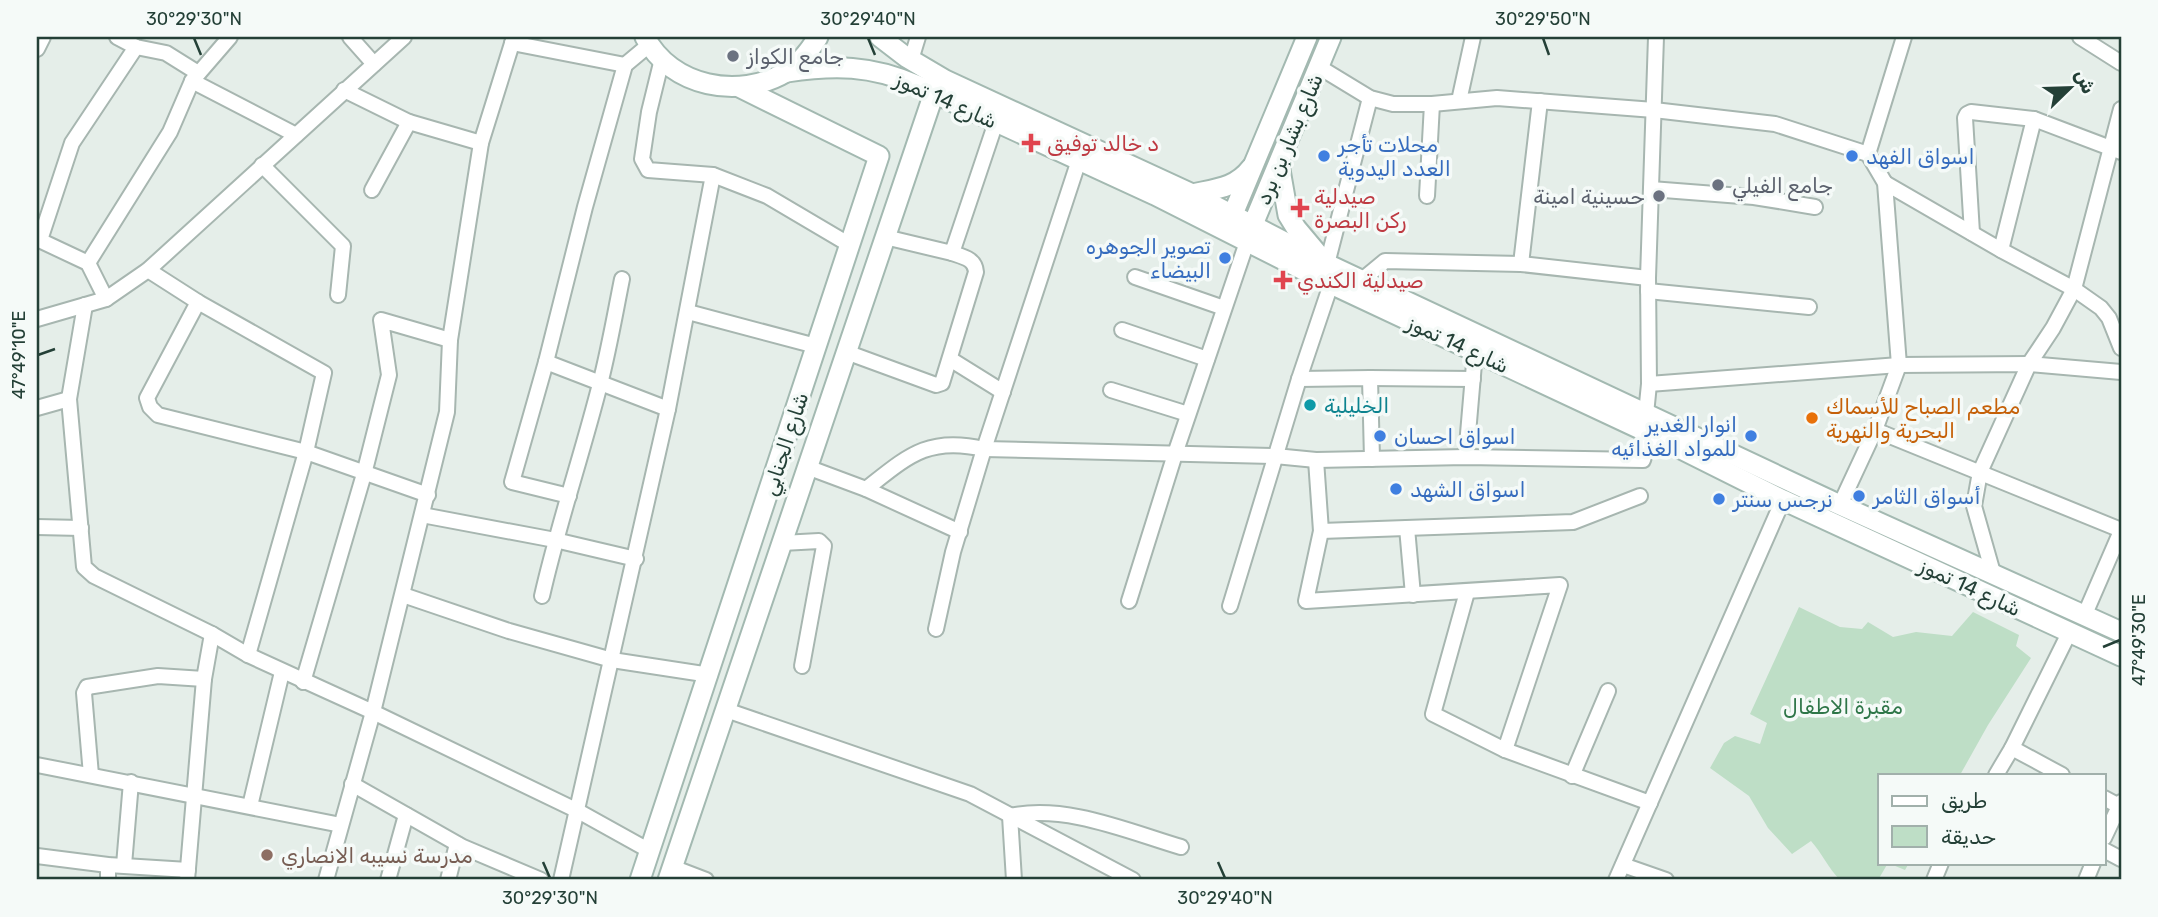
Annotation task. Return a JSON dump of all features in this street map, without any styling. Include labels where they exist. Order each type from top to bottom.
[{"type":"main road","points":[[652,47],[690,79],[722,88],[739,87],[756,85],[786,72],[804,57],[818,37]]},
{"type":"main road","name":"شارع 14 تموز","points":[[880,37],[945,80],[1192,194],[1230,223]]},
{"type":"main road","name":"شارع بشار بن برد","points":[[1230,223],[1307,37]]},
{"type":"main road","name":"شارع بشار بن برد","points":[[1250,233],[1331,37]]},
{"type":"main road","name":"شارع 14 تموز","points":[[786,72],[824,66],[857,68],[883,73],[934,93],[1079,160],[1230,223],[1475,352],[1651,433],[1783,500],[2121,656]]},
{"type":"main road","name":"شارع الجنابي","points":[[640,880],[710,675],[879,156],[739,87]]},
{"type":"main road","name":"شارع الجنابي","points":[[670,874],[934,93]]},
{"type":"main road","points":[[1192,194],[1242,180],[1255,161]]},
{"type":"main road","points":[[1279,162],[1288,215],[1329,274]]},
{"type":"main road","name":"شارع 14 تموز","points":[[1329,274],[1362,280],[1840,505],[2121,632]]},
{"type":"street","points":[[37,49],[43,37]]},
{"type":"street","points":[[117,37],[136,47],[166,53],[195,77],[296,135]]},
{"type":"street","points":[[88,262],[170,132],[195,77],[230,37]]},
{"type":"street","points":[[350,37],[374,64]]},
{"type":"street","points":[[37,319],[107,299],[148,270],[404,37]]},
{"type":"street","points":[[911,60],[918,37]]},
{"type":"street","points":[[1459,100],[1473,37]]},
{"type":"street","points":[[1646,414],[1649,384],[1648,284],[1656,37]]},
{"type":"street","points":[[1868,154],[1904,37]]},
{"type":"street","points":[[2080,37],[2121,62]]},
{"type":"street","points":[[326,880],[373,712],[447,412],[450,340],[481,143],[513,40],[625,65]]},
{"type":"street","points":[[107,299],[88,262],[38,239],[72,143],[136,47]]},
{"type":"street","points":[[569,496],[512,482],[625,65],[652,47]]},
{"type":"street","points":[[652,47],[649,112],[642,159],[644,166],[648,170],[713,175],[767,195],[850,245]]},
{"type":"street","points":[[1319,66],[1370,98],[1393,104],[1432,104],[1497,98],[1654,110],[1775,124],[1868,154],[1885,183],[1899,365],[1875,430],[1840,505]]},
{"type":"street","points":[[344,90],[408,122],[481,143]]},
{"type":"street","points":[[1230,606],[1329,274],[1370,98]]},
{"type":"street","points":[[1521,264],[1540,101]]},
{"type":"street","points":[[1427,196],[1432,104]]},
{"type":"street","points":[[1993,573],[1974,506],[1980,472],[2029,364],[2074,289],[2115,150],[2121,109]]},
{"type":"street","points":[[1972,233],[1965,118],[1967,114],[1971,112],[2034,119],[2115,150]]},
{"type":"street","points":[[2001,250],[2034,119]]},
{"type":"street","points":[[372,190],[408,122]]},
{"type":"street","points":[[952,253],[996,122]]},
{"type":"street","points":[[936,629],[984,449],[1079,160]]},
{"type":"street","points":[[262,165],[343,246],[338,295]]},
{"type":"street","points":[[561,880],[636,559],[688,312],[713,175]]},
{"type":"street","points":[[1885,183],[2074,289],[2101,308],[2109,318],[2121,348]]},
{"type":"street","points":[[1651,189],[1754,197],[1815,207]]},
{"type":"street","points":[[1129,600],[1188,414],[1250,233]]},
{"type":"street","points":[[846,352],[936,385],[942,383],[945,378],[976,272],[975,265],[971,260],[952,253],[885,237]]},
{"type":"street","points":[[1362,280],[1385,261],[1521,264],[1810,307]]},
{"type":"street","points":[[148,270],[198,302],[324,373],[306,452],[247,655]]},
{"type":"street","points":[[1135,277],[1224,308]]},
{"type":"street","points":[[542,596],[555,540],[600,383],[622,279]]},
{"type":"street","points":[[198,302],[148,398],[150,407],[158,415],[306,452],[428,495]]},
{"type":"street","points":[[85,305],[69,399],[84,567],[94,576],[212,634],[247,655],[373,712],[578,811],[650,851]]},
{"type":"street","points":[[688,312],[816,346]]},
{"type":"street","points":[[303,682],[364,474],[389,375],[381,320],[450,340]]},
{"type":"street","points":[[1122,330],[1207,359]]},
{"type":"street","points":[[1466,457],[1475,352]]},
{"type":"street","points":[[950,359],[1003,391]]},
{"type":"street","points":[[546,362],[668,409]]},
{"type":"street","points":[[1649,384],[1899,365],[2029,364],[2121,372]]},
{"type":"street","points":[[1370,378],[1372,459]]},
{"type":"street","points":[[1299,379],[1473,379]]},
{"type":"street","points":[[1111,390],[1188,414]]},
{"type":"street","points":[[37,408],[69,399]]},
{"type":"street","points":[[1875,430],[2121,531],[2085,614]]},
{"type":"street","points":[[866,489],[915,453],[930,447],[960,444],[984,449],[1275,456],[1316,460],[1466,457],[1643,460],[1651,433]]},
{"type":"street","points":[[1316,460],[1321,531],[1307,601],[1560,585],[1505,750]]},
{"type":"street","points":[[807,467],[866,489],[960,531]]},
{"type":"street","points":[[1321,531],[1573,522],[1640,496]]},
{"type":"street","points":[[1616,880],[1783,500]]},
{"type":"street","points":[[422,515],[555,540],[636,559]]},
{"type":"street","points":[[37,527],[81,528]]},
{"type":"street","points":[[1407,528],[1413,595]]},
{"type":"street","points":[[782,543],[814,540],[823,542],[824,546],[802,666]]},
{"type":"street","points":[[1467,592],[1433,714],[1505,750],[1650,803]]},
{"type":"street","points":[[403,595],[509,631],[612,660],[710,675]]},
{"type":"street","points":[[1997,774],[2069,633]]},
{"type":"street","points":[[37,856],[187,875],[192,794],[204,679],[212,634]]},
{"type":"street","points":[[250,806],[282,672]]},
{"type":"street","points":[[91,775],[83,693],[88,687],[158,676],[204,679]]},
{"type":"street","points":[[1572,776],[1608,691]]},
{"type":"street","points":[[726,710],[970,794],[1110,874],[1133,880]]},
{"type":"street","points":[[2012,748],[2060,774]]},
{"type":"street","points":[[37,765],[341,825]]},
{"type":"street","points":[[124,865],[131,782]]},
{"type":"street","points":[[352,784],[512,875],[541,880]]},
{"type":"street","points":[[2106,834],[2120,804]]},
{"type":"street","points":[[1010,816],[1031,811],[1063,813],[1181,846]]},
{"type":"street","points":[[388,880],[406,816]]},
{"type":"street","points":[[1010,816],[1014,880]]},
{"type":"street","points":[[448,880],[457,844]]},
{"type":"street","points":[[108,865],[108,880]]},
{"type":"street","points":[[1623,865],[1666,880]]},
{"type":"street","points":[[670,874],[706,880]]},
{"type":"green space","name":"مقبرة الاطفال","points":[[1799,607],[1840,627],[1862,629],[1868,622],[1893,637],[1916,632],[1952,636],[1973,612],[2019,635],[2016,646],[2031,658],[1961,774],[1878,774],[1878,864],[1887,864],[1878,880],[1840,880],[1811,841],[1792,854],[1768,828],[1749,796],[1710,768],[1724,743],[1735,736],[1760,744],[1767,723],[1750,714]]},
{"type":"green space","points":[[1890,864],[1908,864],[1905,870]]},
{"type":"place","name":"جامع الكواز","points":[[733,56]]},
{"type":"place","name":"د خالد توفيق","points":[[1031,143]]},
{"type":"place","name":"محلات تأجر العدد اليدوية","points":[[1324,156]]},
{"type":"place","name":"اسواق الفهد","points":[[1852,156]]},
{"type":"place","name":"جامع الفيلي","points":[[1718,185]]},
{"type":"place","name":"حسينية امينة","points":[[1659,196]]},
{"type":"place","name":"صيدلية ركن البصرة","points":[[1300,208]]},
{"type":"place","name":"تصوير الجوهره البيضاء","points":[[1225,258]]},
{"type":"place","name":"صيدلية الكندي","points":[[1283,280]]},
{"type":"place","name":"الخليلية","points":[[1310,405]]},
{"type":"place","name":"مطعم الصباح للأسماك البحرية والنهرية","points":[[1812,418]]},
{"type":"place","name":"اسواق احسان","points":[[1380,436]]},
{"type":"place","name":"انوار الغدير للمواد الغذائيه","points":[[1751,436]]},
{"type":"place","name":"اسواق الشهد","points":[[1396,489]]},
{"type":"place","name":"أسواق الثامر","points":[[1859,496]]},
{"type":"place","name":"نرجس سنتر","points":[[1719,499]]},
{"type":"place","name":"مدرسة نسيبه الانصاري","points":[[267,855]]}]
